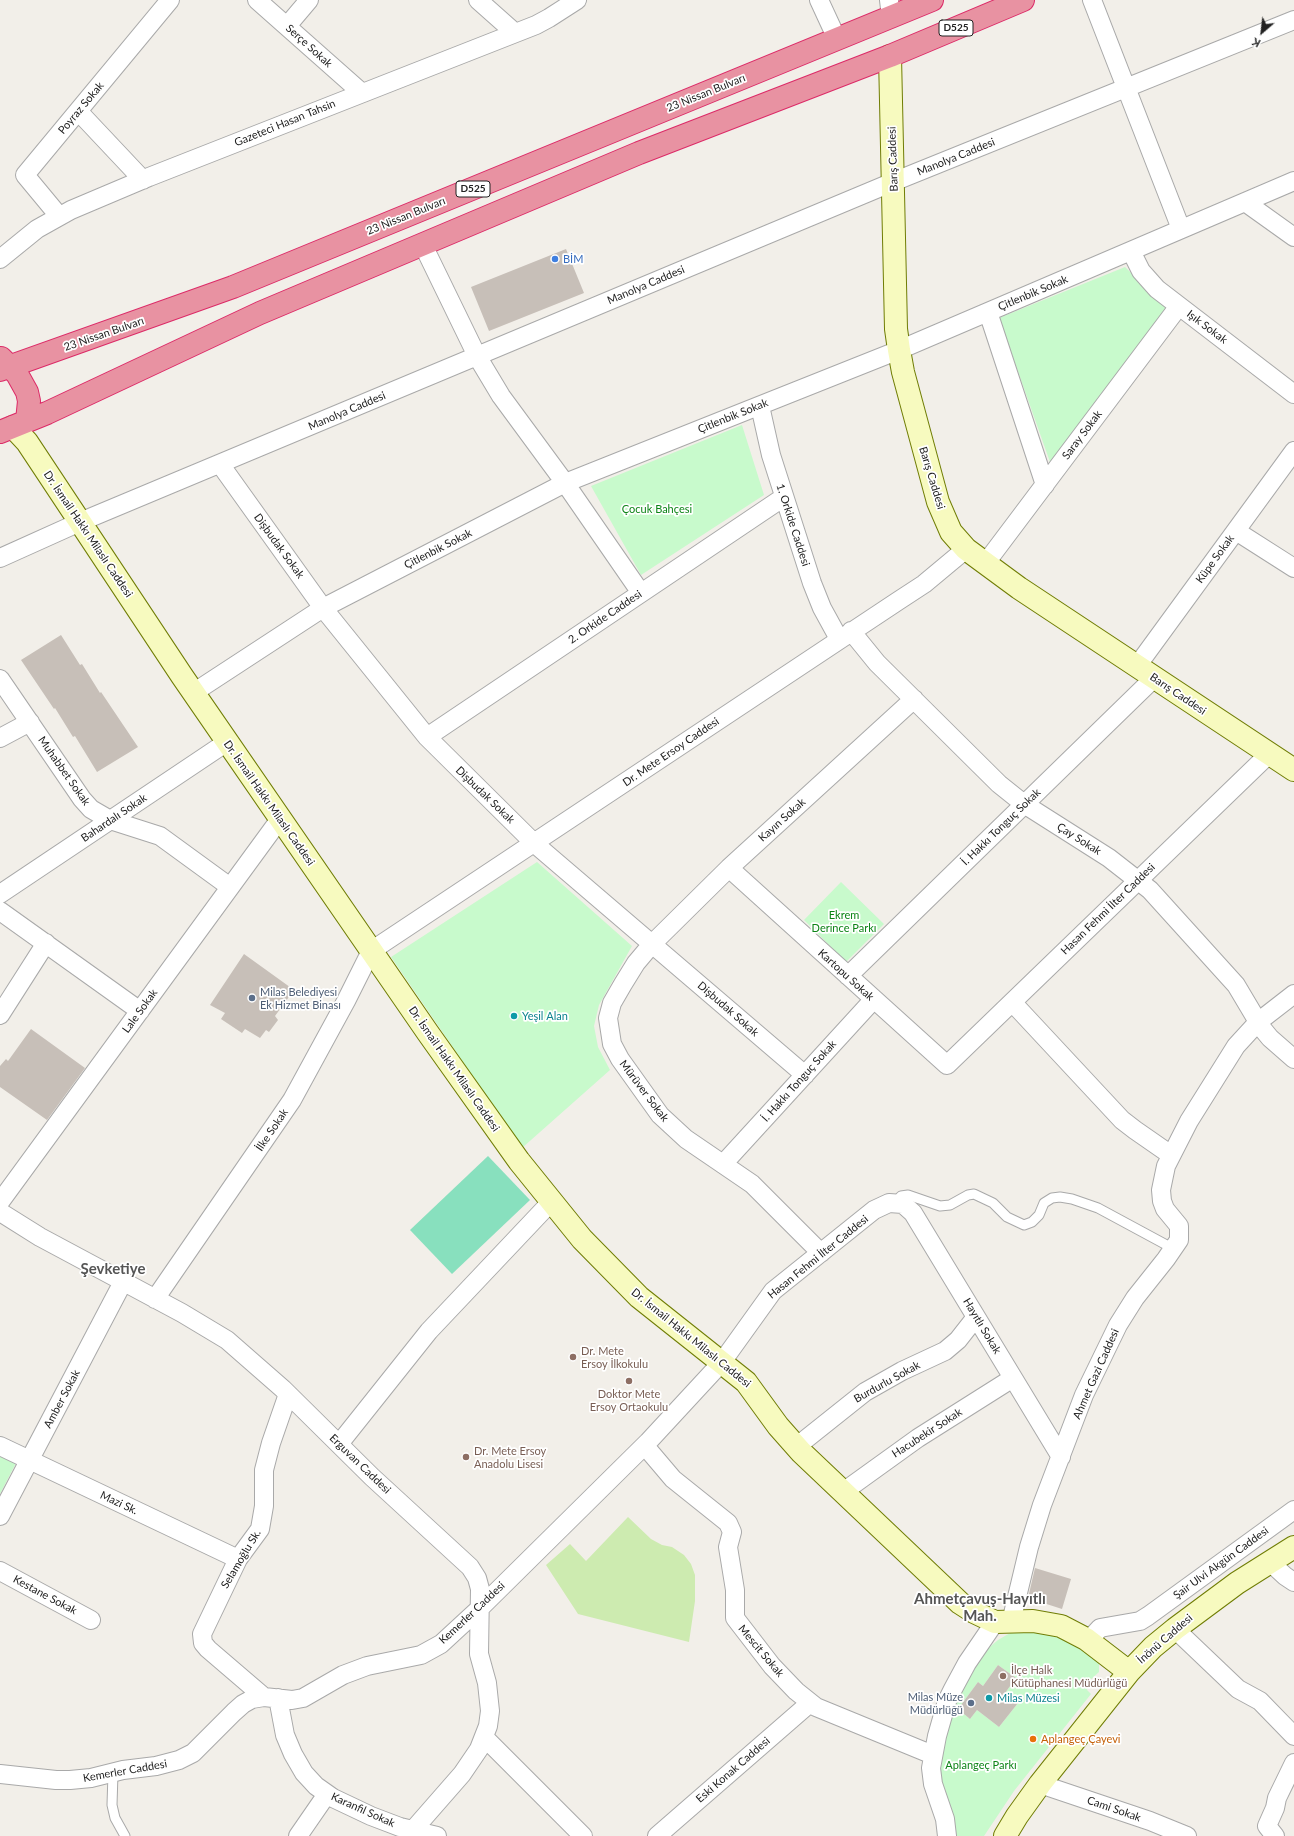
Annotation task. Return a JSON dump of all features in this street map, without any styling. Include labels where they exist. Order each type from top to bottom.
[{"type":"highway","name":"23 Nissan Bulvarı","points":[[3,365],[233,287],[837,39],[890,9],[932,0]]},
{"type":"highway","name":"D525","points":[[13,427],[216,333],[639,153],[890,56],[1023,0]]},
{"type":"highway","points":[[3,365],[17,374],[27,392],[29,401],[13,427]]},
{"type":"street","name":"Poyraz Sokak","points":[[59,216],[25,175],[170,0]]},
{"type":"street","name":"Serçe Sokak","points":[[257,0],[362,93]]},
{"type":"street","points":[[287,26],[309,0]]},
{"type":"street","points":[[478,0],[514,32]]},
{"type":"street","name":"Gazeteci Hasan Tahsin","points":[[0,259],[37,229],[59,216],[143,180],[549,18],[577,0]]},
{"type":"street","points":[[819,0],[837,39]]},
{"type":"street","points":[[1092,0],[1181,229]]},
{"type":"street","name":"Manolya Caddesi","points":[[0,558],[80,522],[893,182],[1294,20]]},
{"type":"street","name":"Barış Caddesi","points":[[890,56],[896,329],[903,372],[938,502],[951,532],[966,549],[986,564],[1145,672],[1294,770]]},
{"type":"street","points":[[78,111],[143,180]]},
{"type":"street","name":"Çitlenbik Sokak","points":[[194,693],[323,608],[565,483],[899,350],[1294,181]]},
{"type":"street","points":[[1245,202],[1294,237]]},
{"type":"street","points":[[423,245],[477,356],[509,408],[565,483],[641,594]]},
{"type":"street","name":"Işık Sokak","points":[[1131,251],[1141,271],[1148,280],[1294,394]]},
{"type":"street","name":"Saray Sokak","points":[[986,564],[1180,306]]},
{"type":"street","points":[[988,312],[1045,485]]},
{"type":"street","name":"1. Orkide Caddesi","points":[[760,406],[771,455],[822,608],[845,635]]},
{"type":"street","name":"Dr. İsmail Hakkı Milaslı Caddesi","points":[[13,427],[27,442],[227,742],[371,951],[518,1161],[551,1202],[593,1250],[639,1297],[746,1382],[778,1426],[796,1446],[947,1592],[974,1612],[1003,1622]]},
{"type":"street","name":"Küpe Sokak","points":[[1145,672],[1236,531],[1294,451]]},
{"type":"street","name":"Dişbudak Sokak","points":[[220,464],[323,608],[427,738],[535,844],[805,1075]]},
{"type":"street","name":"2. Orkide Caddesi","points":[[427,738],[784,497]]},
{"type":"street","points":[[1236,531],[1294,568]]},
{"type":"street","name":"Dr. Mete Ersoy Caddesi","points":[[371,951],[535,844],[845,635],[924,584],[966,549]]},
{"type":"street","name":"Çay Sokak","points":[[845,635],[877,663],[999,784],[1024,804],[1110,858],[1138,880],[1163,903],[1236,985],[1258,1022],[1270,1038],[1294,1058]]},
{"type":"street","name":"İ. Hakkı Tonguç Sokak","points":[[848,976],[1024,804],[1145,672]]},
{"type":"street","name":"Muhabbet Sokak","points":[[0,679],[82,799],[91,809],[110,820],[160,836],[230,887]]},
{"type":"street","name":"Kayın Sokak","points":[[652,944],[729,868],[914,699]]},
{"type":"street","points":[[0,738],[30,722]]},
{"type":"street","name":"Bahardalı Sokak","points":[[0,894],[227,742]]},
{"type":"street","name":"Hasan Fehmi İlter Caddesi","points":[[947,1065],[1269,754]]},
{"type":"street","name":"Lale Sokak","points":[[0,1202],[280,819]]},
{"type":"street","name":"Kartopu Sokak","points":[[729,868],[947,1065]]},
{"type":"street","points":[[0,911],[140,1011]]},
{"type":"street","points":[[0,1015],[46,943]]},
{"type":"street","name":"Mürüver Sokak","points":[[652,944],[636,963],[612,1003],[608,1018],[612,1044],[620,1059],[660,1115],[686,1138],[724,1163],[757,1189],[822,1253]]},
{"type":"street","name":"İlke Sokak","points":[[154,1299],[292,1100],[343,1008],[371,951]]},
{"type":"street","name":"Ahmet Gazi Caddesi","points":[[1003,1622],[1084,1395],[1115,1331],[1135,1298],[1179,1240],[1179,1226],[1165,1209],[1161,1190],[1162,1177],[1172,1155],[1189,1121],[1236,1046],[1258,1022],[1294,994]]},
{"type":"street","name":"İ. Hakkı Tonguç Sokak","points":[[724,1163],[874,999]]},
{"type":"street","points":[[1012,1002],[1122,1120],[1172,1155]]},
{"type":"street","points":[[339,1444],[429,1331],[551,1202]]},
{"type":"street","name":"Hasan Fehmi İlter Caddesi","points":[[722,1362],[773,1291],[882,1205],[896,1202]]},
{"type":"street","name":"Hayıtlı Sokak","points":[[896,1202],[903,1204],[913,1213],[1061,1457]]},
{"type":"street","name":"Erguvan Caddesi","points":[[0,1212],[40,1237],[205,1326],[227,1340],[288,1394],[470,1567],[477,1578],[480,1589],[479,1654],[487,1683],[490,1711],[485,1738],[462,1774],[413,1830]]},
{"type":"street","name":"Amber Sokak","points":[[0,1516],[123,1282]]},
{"type":"street","name":"Burdurlu Sokak","points":[[796,1446],[865,1392],[902,1371],[945,1351],[958,1340],[976,1317]]},
{"type":"street","name":"Kemerler Caddesi","points":[[0,1774],[56,1780],[92,1778],[156,1766],[186,1757],[193,1753],[243,1704],[271,1697],[292,1700],[303,1698],[343,1675],[367,1666],[421,1655],[441,1644],[480,1608],[645,1446],[722,1362]]},
{"type":"street","name":"Hacubekir Sokak","points":[[843,1492],[918,1438],[1013,1378]]},
{"type":"street","name":"Selamoğlu Sk.","points":[[271,1697],[208,1649],[202,1639],[207,1622],[238,1559],[260,1529],[263,1517],[264,1470],[271,1443],[288,1394]]},
{"type":"street","name":"Mazi Sk.","points":[[0,1446],[238,1559]]},
{"type":"street","name":"Mescit Sokak","points":[[645,1446],[673,1479],[728,1523],[732,1532],[728,1547],[735,1590],[735,1618],[772,1666],[810,1703],[834,1716],[933,1755]]},
{"type":"street","name":"Şair Ulvi Akgün Caddesi","points":[[1088,1641],[1100,1628],[1140,1621],[1148,1616],[1294,1510]]},
{"type":"street","name":"İnönü Caddesi","points":[[1005,1836],[1017,1816],[1040,1784],[1129,1672],[1175,1629],[1237,1583],[1294,1547]]},
{"type":"street","points":[[1270,1562],[1294,1582]]},
{"type":"street","name":"Kestane Sokak","points":[[0,1571],[91,1620]]},
{"type":"street","points":[[947,1836],[945,1819],[933,1784],[931,1768],[947,1700],[967,1663],[1003,1622],[1020,1620],[1049,1623],[1061,1626],[1088,1641],[1129,1672]]},
{"type":"street","points":[[1175,1629],[1238,1689],[1260,1701],[1294,1736]]},
{"type":"street","name":"Karanfil Sokak","points":[[271,1697],[293,1754],[304,1773],[316,1786],[327,1794],[371,1816],[413,1830],[437,1836]]},
{"type":"street","name":"Eski Konak Caddesi","points":[[657,1836],[810,1703]]},
{"type":"street","points":[[485,1738],[583,1836]]},
{"type":"street","points":[[1267,1833],[1277,1798],[1294,1763]]},
{"type":"street","name":"Cami Sokak","points":[[1040,1784],[1163,1830],[1187,1836]]},
{"type":"street","points":[[298,1836],[327,1794]]},
{"type":"lane","points":[[896,1202],[901,1196],[908,1195],[940,1206],[950,1205],[968,1195],[974,1194],[992,1203],[1007,1217],[1024,1225],[1032,1222],[1044,1203],[1052,1198],[1066,1198],[1098,1208],[1174,1248]]},
{"type":"lane","points":[[113,1773],[112,1805],[115,1818],[125,1836]]},
{"type":"green space","points":[[1125,267],[1167,307],[1050,462],[999,318]]},
{"type":"green space","name":"Çocuk Bahçesi","points":[[742,425],[764,495],[641,575],[591,486]]},
{"type":"green space","name":"Yeşil Alan","points":[[537,862],[632,946],[599,1005],[594,1026],[598,1047],[610,1070],[522,1148],[391,957]]},
{"type":"green space","name":"Ekrem Derince Parkı","points":[[841,882],[884,924],[846,962],[804,920]]},
{"type":"green space","points":[[488,1156],[530,1200],[452,1274],[410,1230]]},
{"type":"green space","points":[[0,1455],[16,1463],[0,1494]]},
{"type":"green space","points":[[628,1517],[651,1539],[662,1545],[672,1547],[684,1555],[691,1564],[695,1575],[695,1601],[689,1642],[578,1614],[546,1565],[570,1544],[586,1561]]},
{"type":"green space","name":"Aplangeç Parkı","points":[[1017,1629],[1060,1633],[1099,1661],[1099,1672],[1089,1681],[1087,1690],[1091,1694],[1014,1791],[984,1836],[957,1836],[939,1772],[952,1702],[985,1651],[998,1640]],"holes":[[[998,1665],[1016,1678],[1005,1693],[1018,1703],[999,1727],[977,1710],[970,1719],[958,1709],[978,1682],[983,1686]]]},
{"type":"building","points":[[566,249],[584,293],[489,331],[471,287]]},
{"type":"building","points":[[61,635],[80,665],[82,664],[100,693],[101,692],[138,747],[97,772],[75,736],[73,737],[55,708],[54,709],[21,660]]},
{"type":"building","name":"Milas Belediyesi Ek Hizmet Binası","points":[[244,954],[294,990],[275,1016],[278,1020],[269,1032],[266,1030],[260,1038],[245,1029],[242,1033],[221,1019],[225,1013],[210,1005]]},
{"type":"building","points":[[31,1029],[85,1068],[47,1120],[0,1087],[0,1066],[6,1059],[8,1061]]},
{"type":"building","points":[[1035,1568],[1071,1579],[1062,1609],[1028,1598]]},
{"type":"building","name":"Milas Müzesi","points":[[998,1665],[1016,1678],[1005,1693],[1018,1703],[999,1727],[977,1710],[970,1719],[958,1709],[978,1682],[983,1686]]},
{"type":"place","name":"BİM","points":[[555,259]]},
{"type":"place","name":"Milas Belediyesi Ek Hizmet Binası","points":[[252,998]]},
{"type":"place","name":"Yeşil Alan","points":[[514,1016]]},
{"type":"place","name":"Dr. Mete Ersoy İlkokulu","points":[[573,1357]]},
{"type":"place","name":"Doktor Mete Ersoy Ortaokulu","points":[[629,1381]]},
{"type":"place","name":"Dr. Mete Ersoy Anadolu Lisesi","points":[[466,1457]]},
{"type":"place","name":"İlçe Halk Kütüphanesi Müdürlüğü","points":[[1003,1676]]},
{"type":"place","name":"Milas Müzesi","points":[[989,1698]]},
{"type":"place","name":"Milas Müze Müdürlüğü","points":[[971,1703]]},
{"type":"place","name":"Aplangeç Çayevi","points":[[1033,1739]]},
{"type":"district","name":"Şevketiye","points":[[113,1269]]},
{"type":"district","name":"Ahmetçavuş-Hayıtlı Mah.","points":[[980,1608]]}]
